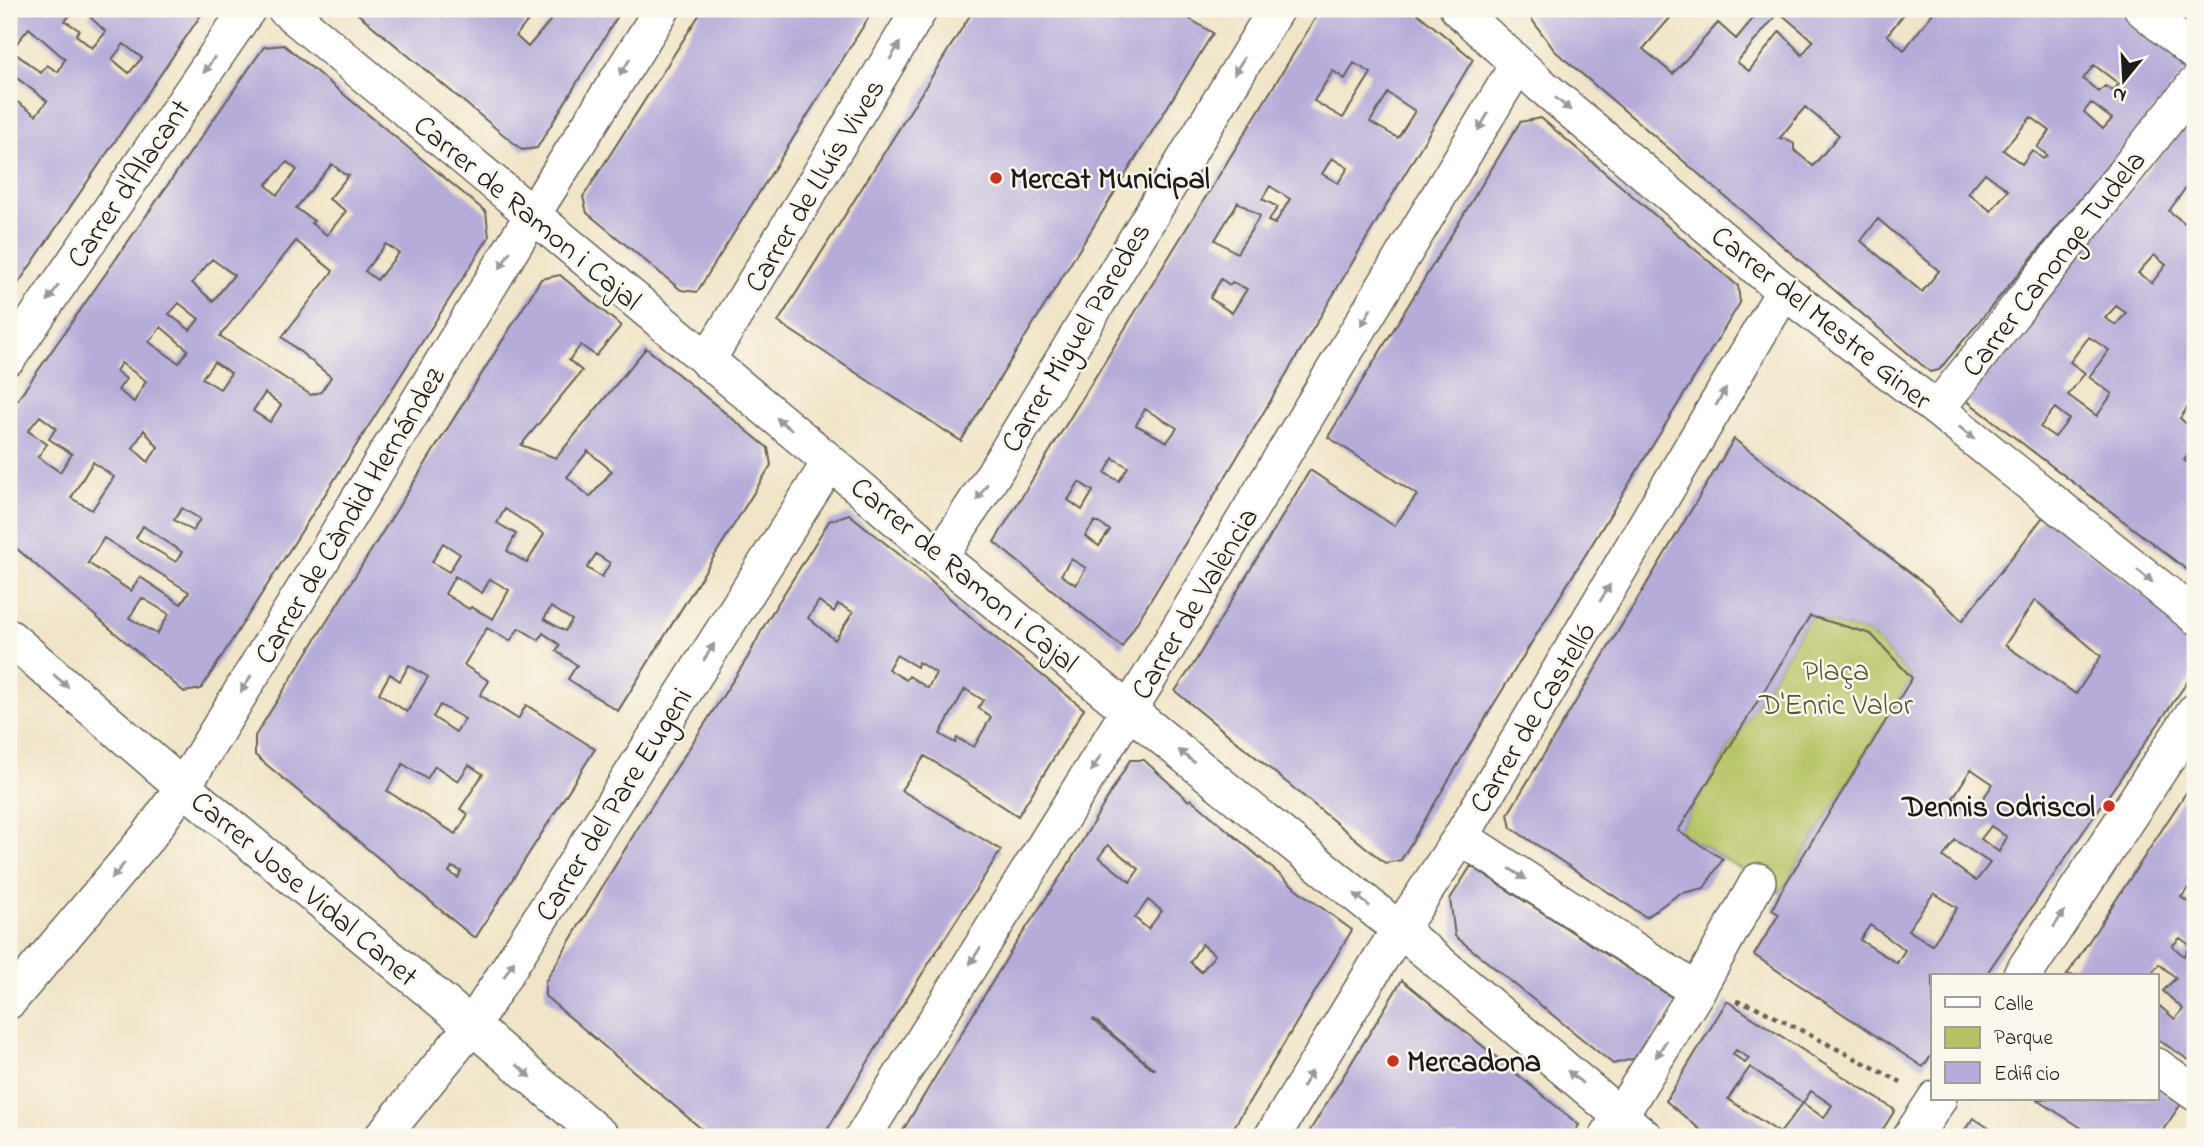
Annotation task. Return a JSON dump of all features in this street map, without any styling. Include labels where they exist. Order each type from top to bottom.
[{"type":"street","name":"Carrer d'Alacant","points":[[9,357],[247,9]]},
{"type":"street","name":"Carrer de Ramon i Cajal","points":[[285,9],[830,462],[940,557],[1400,931],[1624,1130]]},
{"type":"street","name":"Carrer de Càndid Hernández","points":[[9,1002],[150,834],[183,787],[533,214],[662,9]]},
{"type":"street","name":"Carrer de Lluís Vives","points":[[707,361],[920,9]]},
{"type":"street","name":"Carrer del Mestre Giner","points":[[1458,9],[1518,64],[1784,291],[1937,409],[2195,616]]},
{"type":"street","points":[[2141,9],[2195,53]]},
{"type":"street","name":"Carrer Miguel Paredes","points":[[940,557],[990,478],[1261,14]]},
{"type":"street","name":"Carrer de València","points":[[863,1137],[1130,709],[1518,64]]},
{"type":"street","name":"Carrer Canonge Tudela","points":[[1937,409],[2195,83]]},
{"type":"street","name":"Carrer de Castelló","points":[[1272,1137],[1381,958],[1461,836],[1784,291]]},
{"type":"street","name":"Carrer del Pare Eugeni","points":[[382,1137],[472,1026],[830,462]]},
{"type":"street","name":"Carrer Jose Vidal Canet","points":[[9,637],[183,787],[602,1137]]},
{"type":"street","points":[[2027,974],[2195,713]]},
{"type":"street","points":[[1461,836],[1697,991]]},
{"type":"street","points":[[1624,1130],[1758,881]]},
{"type":"street","points":[[2158,1067],[2195,1093]]},
{"type":"street","points":[[1912,1137],[1923,1092]]},
{"type":"path","points":[[1697,991],[1754,1006],[1923,1092]]},
{"type":"green space","name":"Plaça D'Enric Valor","points":[[1810,616],[1871,634],[1912,678],[1780,893],[1678,831]]},
{"type":"building","points":[[9,9],[75,9],[65,21],[79,30],[76,35],[92,48],[106,32],[89,16],[95,9],[205,9],[9,297],[9,98],[36,115],[47,101],[9,72]],"holes":[[[29,28],[65,59],[58,72],[47,65],[41,73],[11,50]],[[124,44],[142,58],[129,73],[112,59]]]},
{"type":"building","points":[[352,9],[492,9],[498,14],[502,9],[537,9],[516,36],[528,47],[560,9],[622,9],[537,148],[522,150]]},
{"type":"building","points":[[703,9],[874,9],[697,292],[681,290],[587,213],[583,197]]},
{"type":"building","name":"Mercat Municipal","points":[[974,9],[1173,9],[1213,33],[961,441],[778,322]]},
{"type":"building","points":[[1321,9],[1412,9],[1473,59],[1122,647],[994,542]],"holes":[[[1354,63],[1371,73],[1343,118],[1314,101],[1333,71],[1345,79]],[[1388,93],[1415,111],[1398,138],[1370,122]],[[1332,158],[1348,168],[1338,183],[1322,174]],[[1270,186],[1290,199],[1275,224],[1268,221],[1278,207],[1262,199]],[[1238,202],[1260,216],[1237,253],[1215,240]],[[1221,279],[1230,285],[1232,282],[1247,289],[1232,313],[1210,298]],[[1145,409],[1177,428],[1167,442],[1136,425]],[[1113,458],[1128,467],[1119,481],[1105,473]],[[1079,482],[1093,491],[1082,510],[1068,500]],[[1095,521],[1110,530],[1099,546],[1085,536]],[[1071,559],[1086,568],[1076,585],[1061,575]]]},
{"type":"building","points":[[1524,9],[1678,9],[1643,49],[1673,74],[1718,23],[1736,39],[1761,9],[1908,9],[1887,35],[1904,50],[1936,9],[2128,9],[2187,57],[2186,71],[1939,370],[1930,372],[1555,51]],"holes":[[[1779,12],[1813,41],[1802,55],[1780,31],[1749,71],[1737,62]],[[2094,65],[2119,84],[2113,91],[2105,86],[2099,92],[2083,79]],[[2091,103],[2112,119],[2103,129],[2084,112]],[[1805,107],[1839,135],[1813,166],[1794,150],[1794,144],[1786,139],[1779,139]],[[2031,117],[2050,131],[2037,147],[2047,155],[2043,159],[2032,150],[2022,164],[2003,150]],[[1985,173],[2008,190],[1991,211],[1968,193]],[[1878,219],[1939,271],[1922,292],[1861,241]]]},
{"type":"building","points":[[284,45],[486,212],[489,237],[201,689],[184,692],[9,542],[9,412],[264,47]],"holes":[[[287,162],[297,170],[277,195],[266,185]],[[332,164],[349,175],[329,199],[346,211],[327,235],[311,223],[314,221],[296,208]],[[296,241],[333,271],[282,337],[331,377],[321,392],[311,395],[220,336]],[[386,244],[399,253],[377,280],[365,271]],[[212,259],[234,275],[213,301],[192,283]],[[179,303],[199,319],[190,330],[169,314]],[[161,327],[188,350],[179,363],[149,342]],[[214,362],[231,373],[220,389],[202,378]],[[121,363],[146,381],[134,402],[118,390],[126,379],[116,371]],[[265,393],[281,405],[270,422],[253,411]],[[40,416],[56,428],[49,439],[72,454],[60,472],[38,457],[47,444],[28,431]],[[144,430],[158,447],[148,462],[133,448]],[[93,462],[114,477],[92,510],[71,498]],[[182,508],[200,519],[193,531],[174,520]],[[143,526],[182,552],[176,562],[136,538]],[[104,538],[189,592],[181,604],[140,577],[131,591],[88,563]],[[142,598],[169,614],[157,634],[129,618]]]},
{"type":"building","points":[[2195,113],[2195,175],[2169,211],[2195,231],[2195,397],[2180,418],[2195,432],[2195,447],[2184,460],[2195,469],[2195,576],[1962,397]],"holes":[[[2154,255],[2166,265],[2152,283],[2138,273]],[[2116,306],[2126,313],[2116,325],[2105,318]],[[2089,337],[2109,350],[2089,377],[2112,394],[2097,416],[2068,395],[2085,373],[2070,362]],[[2055,408],[2069,419],[2055,437],[2040,427]]]},
{"type":"building","points":[[1541,118],[1738,286],[1740,303],[1401,860],[1385,863],[1175,691],[1310,470],[1394,526],[1417,495],[1328,437],[1520,122]]},
{"type":"building","points":[[560,275],[621,326],[596,356],[581,345],[569,360],[582,371],[521,445],[556,458],[646,348],[768,448],[771,465],[618,711],[568,679],[577,665],[556,651],[560,645],[543,633],[539,640],[519,628],[510,641],[487,628],[464,665],[489,681],[480,695],[518,719],[526,705],[595,749],[476,937],[255,755],[255,736],[541,279]],"holes":[[[588,451],[612,471],[590,497],[567,477]],[[505,509],[544,534],[527,563],[507,551],[516,534],[497,523]],[[443,543],[460,554],[449,572],[432,562]],[[596,554],[610,563],[602,577],[587,568]],[[455,576],[482,593],[490,579],[509,590],[493,619],[471,607],[469,609],[445,594]],[[551,607],[572,620],[565,631],[544,619]],[[409,665],[428,677],[407,712],[379,693],[390,674],[400,681]],[[440,705],[465,719],[456,732],[433,717]],[[403,764],[427,779],[435,766],[458,781],[469,765],[483,774],[460,809],[468,814],[456,834],[387,791]],[[452,867],[461,871],[458,878],[449,872]]]},
{"type":"building","points":[[1734,439],[1929,587],[1962,621],[2043,517],[2195,635],[2195,671],[1986,974],[1931,974],[1931,1056],[1923,1067],[1754,955],[1779,914],[1772,910],[1780,893],[1912,678],[1871,634],[1810,616],[1678,831],[1723,859],[1704,888],[1679,894],[1646,917],[1511,828],[1508,814]],"holes":[[[2035,600],[2101,656],[2076,694],[2005,645]],[[1971,769],[1993,784],[1973,813],[1953,798]],[[1991,826],[2007,837],[1999,852],[1981,839]],[[1955,840],[1990,863],[1976,881],[1943,857]],[[1934,893],[1957,908],[1932,945],[1908,930]],[[1870,925],[1905,950],[1897,963],[1860,940]]]},
{"type":"building","points":[[849,514],[916,568],[983,628],[1084,709],[1018,816],[925,756],[901,790],[1001,850],[896,1015],[823,1137],[711,1137],[545,996],[545,982],[642,821],[748,657],[765,624],[829,521]],"holes":[[[819,601],[834,612],[838,604],[853,612],[835,640],[808,618]],[[896,655],[917,667],[918,662],[936,673],[928,688],[909,676],[906,680],[888,669]],[[965,689],[983,700],[978,708],[991,717],[974,747],[957,738],[955,743],[940,734]]]},
{"type":"building","points":[[1130,760],[1144,760],[1189,801],[1191,799],[1299,891],[1352,930],[1227,1137],[899,1137],[1011,951],[1068,865]],"holes":[[[1108,845],[1139,869],[1130,882],[1099,857]],[[1148,900],[1162,911],[1148,929],[1135,918]],[[1202,944],[1215,955],[1201,972],[1190,962]],[[1094,1019],[1154,1069],[1153,1069]]]},
{"type":"building","points":[[2195,779],[2195,888],[2192,885],[2181,897],[2195,907],[2195,959],[2192,963],[2195,965],[2195,1064],[2158,1040],[2158,1005],[2175,1019],[2183,1009],[2163,991],[2176,978],[2159,964],[2152,974],[2068,974]],"holes":[[[2180,938],[2191,946],[2184,956],[2172,946]]]},
{"type":"building","points":[[1471,866],[1676,1000],[1641,1057],[1613,1064],[1455,936],[1450,899]]},
{"type":"building","points":[[1402,980],[1579,1125],[1572,1137],[1306,1137]]},
{"type":"building","points":[[1727,1001],[1895,1110],[1878,1137],[1709,1137],[1666,1101]],"holes":[[[1736,1050],[1749,1058],[1745,1063],[1733,1054]],[[1750,1067],[1803,1103],[1780,1133],[1728,1099]],[[1811,1091],[1832,1105],[1824,1118],[1803,1103]]]},
{"type":"building","points":[[2158,1089],[2181,1104],[2158,1137],[2096,1137],[2038,1100],[2158,1100]]},
{"type":"building","points":[[1973,1118],[2003,1137],[1960,1137]]},
{"type":"place","name":"Mercat Municipal","points":[[996,178]]},
{"type":"place","name":"Dennis Odriscol","points":[[2109,806]]},
{"type":"place","name":"Mercadona","points":[[1393,1061]]}]
